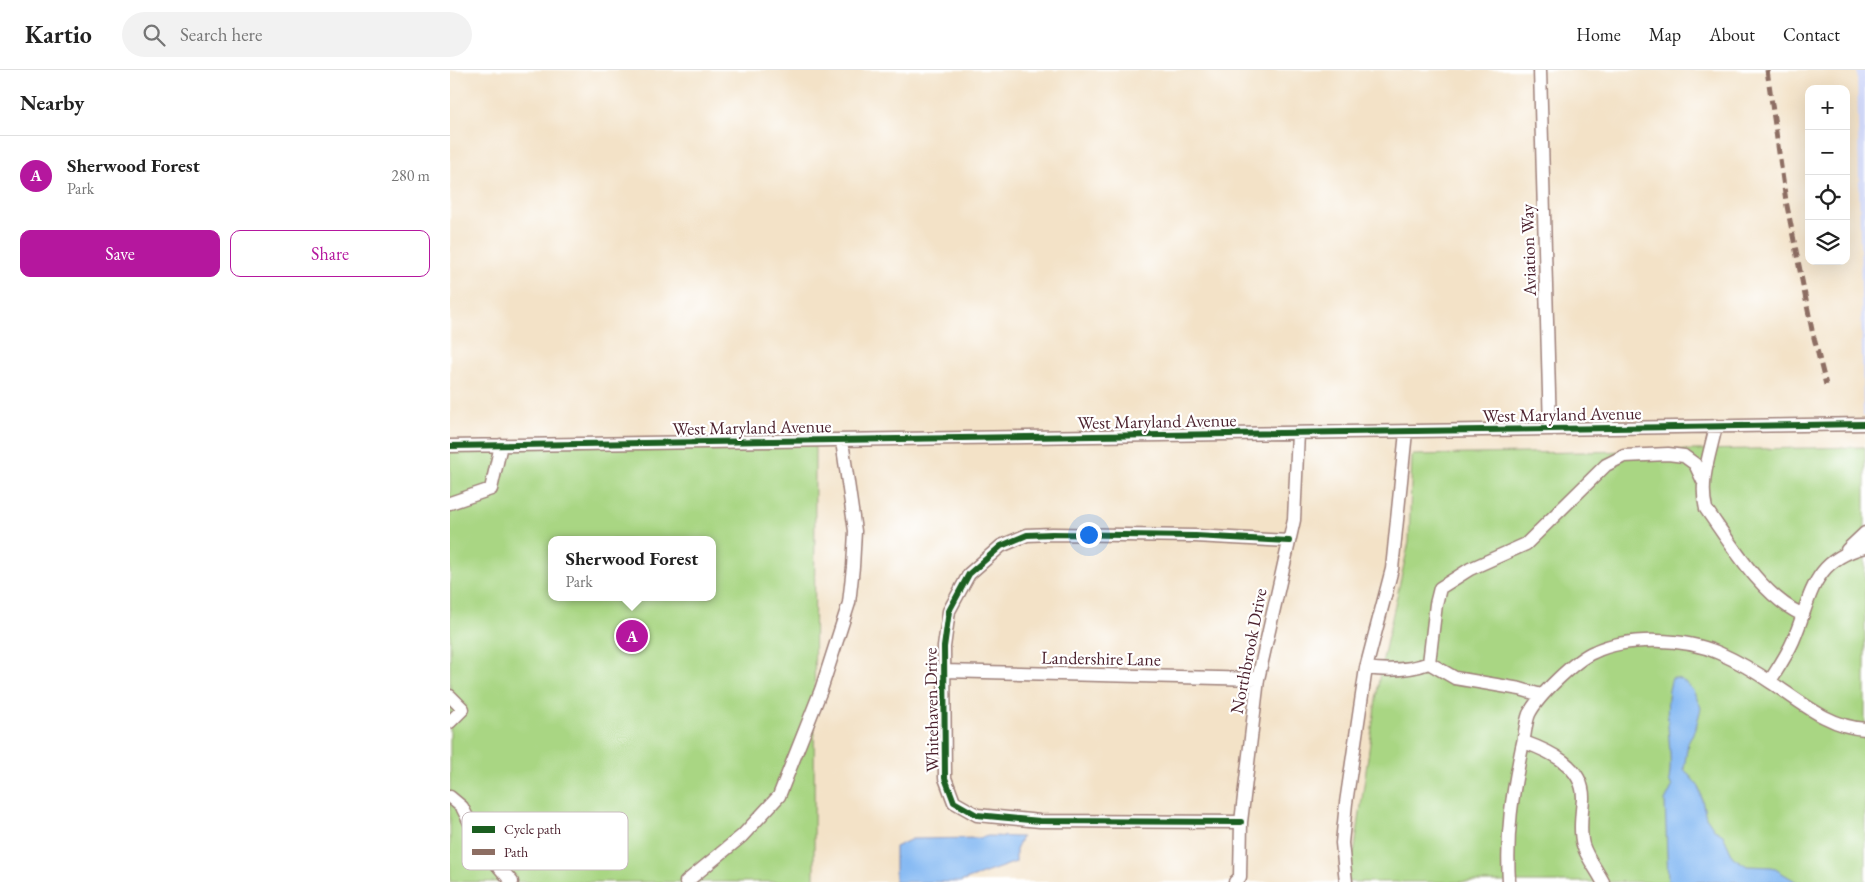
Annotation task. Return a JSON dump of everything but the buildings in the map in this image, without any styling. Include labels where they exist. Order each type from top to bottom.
[{"type":"street","name":"Aviation Way","points":[[1540,70],[1550,429]]},
{"type":"street","name":"West Maryland Avenue","points":[[450,446],[1865,424]]},
{"type":"street","points":[[1716,426],[1703,481],[1706,509],[1773,595],[1789,608],[1801,614]]},
{"type":"street","points":[[1346,882],[1342,843],[1366,668],[1392,569],[1406,432]]},
{"type":"street","name":"Northbrook Drive","points":[[1238,880],[1241,822],[1258,679],[1294,520],[1298,434]]},
{"type":"street","points":[[686,882],[742,836],[779,796],[821,690],[849,603],[853,567],[855,531],[842,441]]},
{"type":"street","points":[[450,503],[491,489],[501,445]]},
{"type":"street","points":[[1429,663],[1436,604],[1440,588],[1448,581],[1470,569],[1526,544],[1606,465],[1624,456],[1640,454],[1684,456],[1695,464],[1703,481]]},
{"type":"street","points":[[1770,681],[1793,640],[1810,589],[1828,565],[1865,533]]},
{"type":"street","name":"Whitehaven Drive","points":[[1241,822],[1040,821],[977,815],[954,802],[945,778],[944,647],[949,611],[968,574],[1001,546],[1027,536],[1195,536],[1289,541]]},
{"type":"street","points":[[1845,552],[1865,547]]},
{"type":"street","points":[[1509,882],[1510,806],[1528,716],[1541,695],[1593,652],[1634,642],[1679,642],[1718,653],[1770,681],[1803,705],[1841,726],[1865,729]]},
{"type":"street","points":[[1366,668],[1401,670],[1429,663],[1455,678],[1520,689],[1541,695]]},
{"type":"street","name":"Landershire Lane","points":[[944,671],[1258,679]]},
{"type":"street","points":[[450,696],[463,709],[450,722]]},
{"type":"street","points":[[1524,742],[1550,751],[1565,762],[1575,774],[1583,795],[1583,844],[1603,882]]},
{"type":"street","points":[[450,797],[462,806],[465,812]]},
{"type":"street","points":[[502,870],[512,882]]},
{"type":"shaded area","points":[[1857,70],[1865,70],[1865,416],[1863,417]]},
{"type":"green space","points":[[815,441],[814,882],[450,882],[450,446]]},
{"type":"green space","points":[[1865,447],[1865,882],[1343,882],[1355,848],[1380,672],[1409,542],[1412,455]]},
{"type":"water","points":[[1672,678],[1683,680],[1691,688],[1701,708],[1696,727],[1688,743],[1684,769],[1699,787],[1706,817],[1715,830],[1723,835],[1733,857],[1747,866],[1772,867],[1797,882],[1668,882],[1665,801],[1672,787],[1669,780],[1668,704]]},
{"type":"water","points":[[988,836],[1022,837],[1016,850],[1016,862],[960,882],[895,882],[895,847],[912,839],[980,838]]},
{"type":"marked path","points":[[1767,70],[1786,201],[1812,330],[1826,385]]},
{"type":"cycle path","points":[[450,446],[1865,424]]},
{"type":"cycle path","points":[[1241,822],[1040,821],[977,815],[954,802],[945,778],[944,647],[949,611],[969,574],[1001,546],[1027,535],[1195,536],[1289,541]]},
{"type":"place","name":"Sherwood Forest","points":[[632,636]]}]
